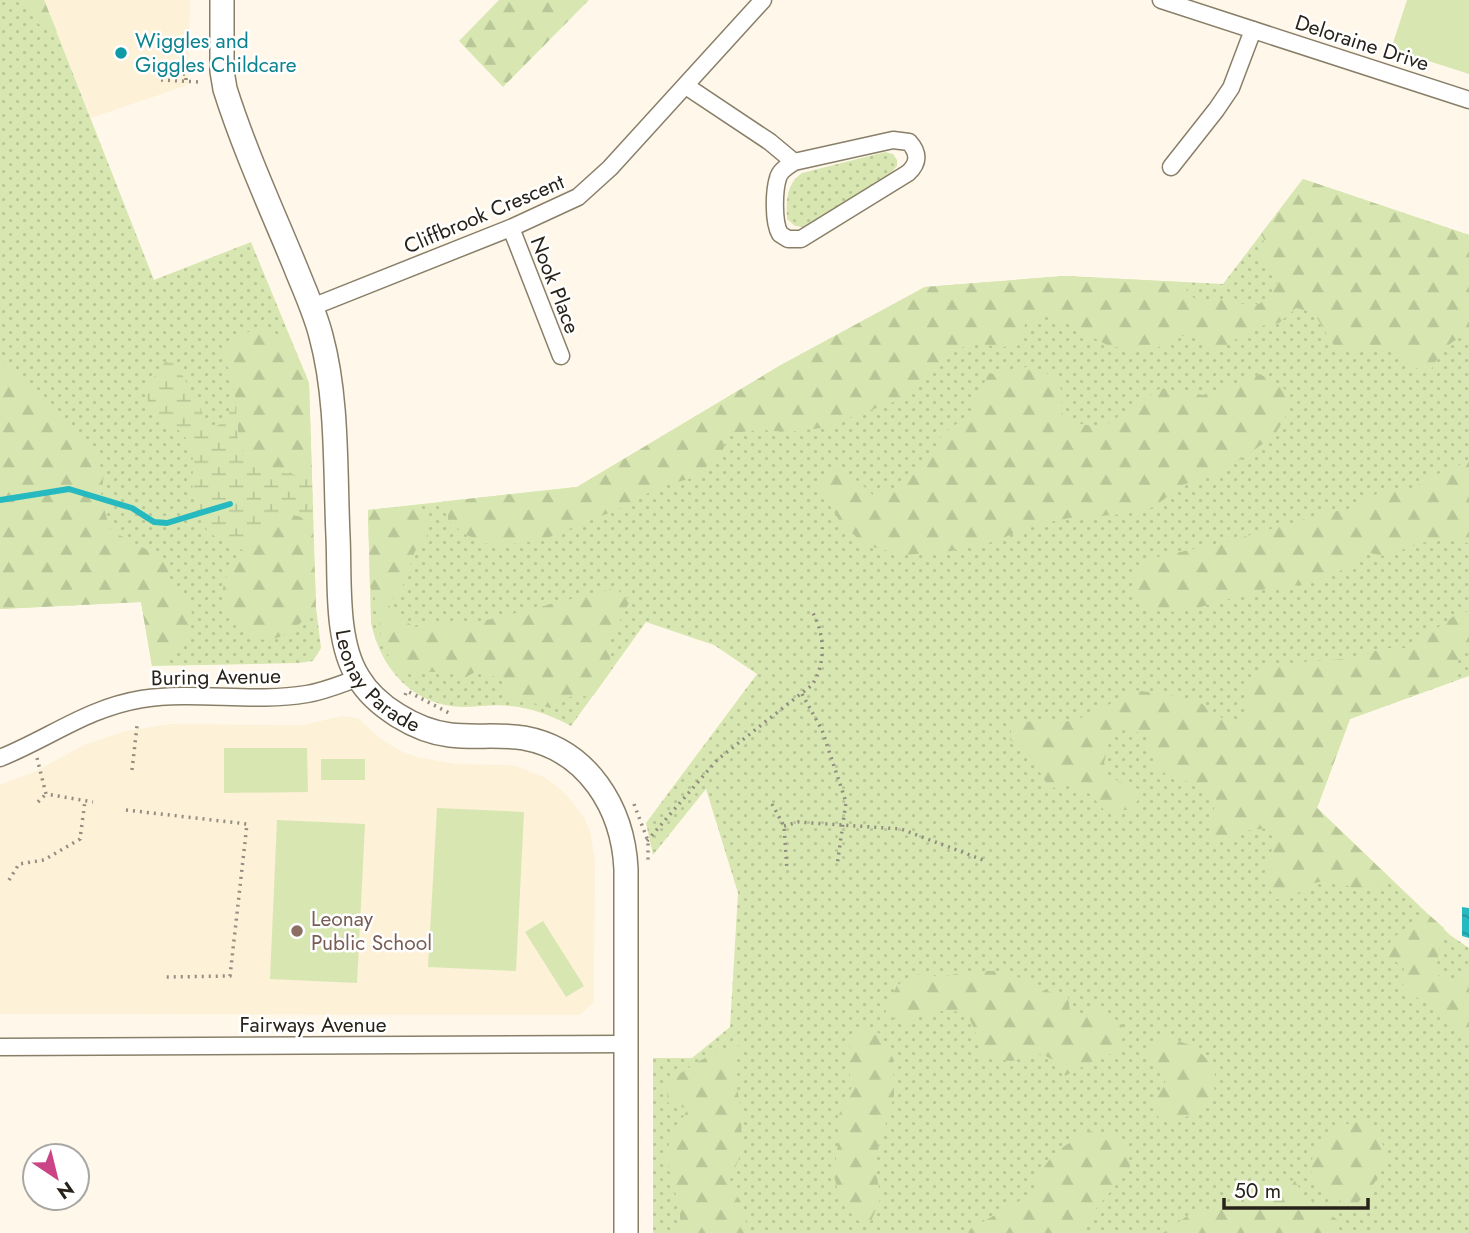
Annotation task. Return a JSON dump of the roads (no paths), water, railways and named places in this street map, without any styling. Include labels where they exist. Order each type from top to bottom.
[{"type":"street","name":"Leonay Parade","points":[[222,0],[225,89],[312,307],[326,355],[332,405],[342,615],[350,659],[358,678],[394,713],[428,729],[449,735],[524,738],[550,747],[572,759],[594,781],[612,807],[621,831],[625,861],[626,1233]]},
{"type":"street","name":"Cliffbrook Crescent","points":[[312,307],[511,228],[562,206],[586,191],[686,86],[762,0]]},
{"type":"street","name":"Deloraine Drive","points":[[1161,0],[1469,100]]},
{"type":"street","points":[[1171,167],[1231,88],[1253,30]]},
{"type":"street","points":[[686,86],[770,142],[794,162]]},
{"type":"street","points":[[893,140],[909,142],[917,156],[917,162],[908,173],[802,239],[794,240],[780,234],[775,218],[778,178],[784,169],[794,162],[893,140]]},
{"type":"street","name":"Nook Place","points":[[511,228],[561,356]]},
{"type":"street","name":"Buring Avenue","points":[[0,758],[86,715],[141,699],[169,696],[296,695],[323,690],[358,678]]},
{"type":"street","name":"Fairways Avenue","points":[[0,1047],[625,1044]]},
{"type":"water","points":[[1462,907],[1469,908],[1469,938],[1462,936]]},
{"type":"waterway","points":[[0,500],[69,489],[132,508],[154,522],[167,523],[230,504]]},
{"type":"place","name":"Wiggles and Giggles Childcare","points":[[121,53]]},
{"type":"place","name":"Leonay Public School","points":[[297,931]]}]
